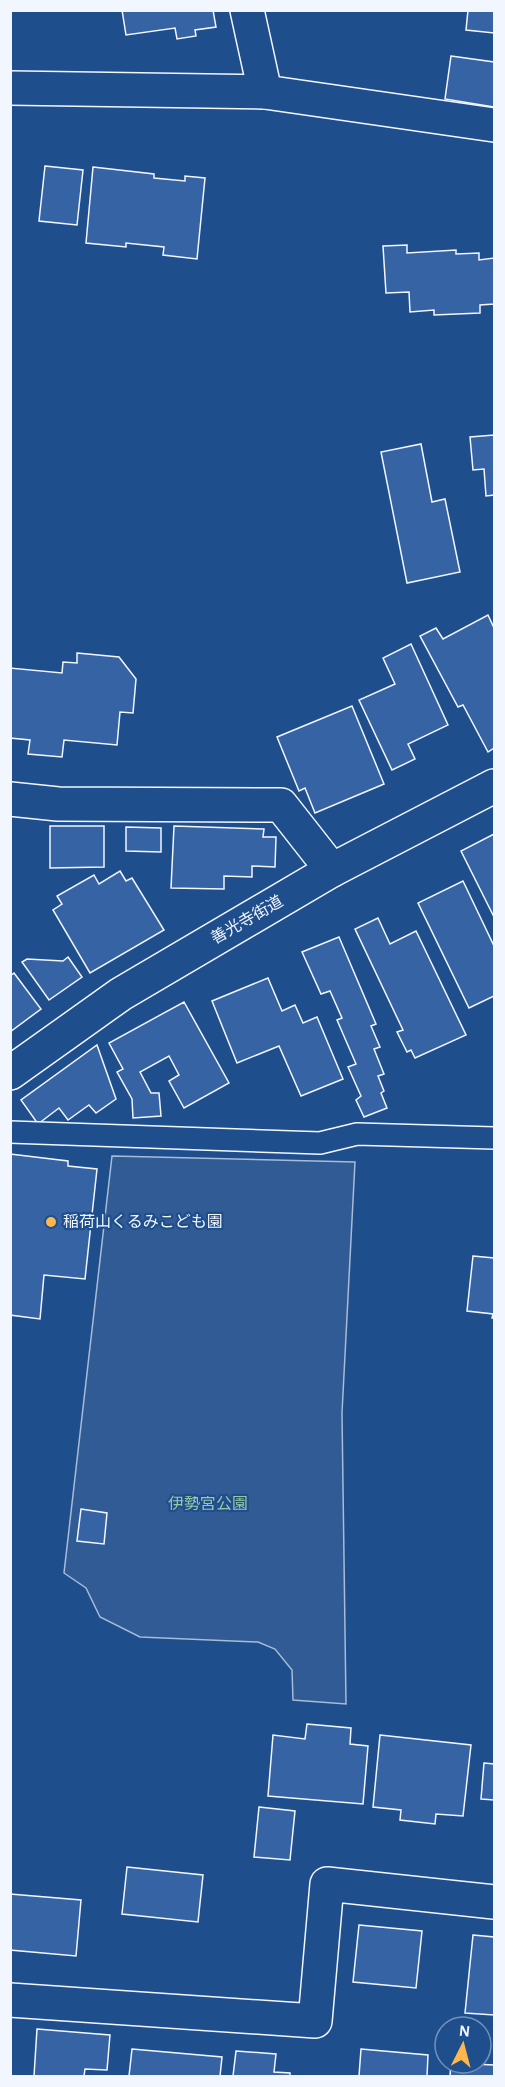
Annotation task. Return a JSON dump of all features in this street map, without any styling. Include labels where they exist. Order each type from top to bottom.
[{"type":"street","points":[[247,10],[265,92]]},
{"type":"street","points":[[10,88],[265,92],[495,125]]},
{"type":"street","name":"善光寺街道","points":[[10,1073],[121,994],[332,870],[495,786]]},
{"type":"street","points":[[10,799],[58,804],[281,805],[332,870]]},
{"type":"street","points":[[10,2000],[315,2021],[327,1884],[495,1902]]},
{"type":"lane","points":[[10,1132],[320,1143],[357,1134],[495,1138]]},
{"type":"shaded area","name":"伊勢宮公園","points":[[112,1156],[355,1162],[342,1413],[346,1704],[293,1700],[292,1670],[275,1649],[258,1642],[140,1637],[100,1617],[86,1588],[64,1573]]},
{"type":"building","points":[[122,10],[213,10],[216,27],[195,30],[196,36],[177,39],[175,28],[126,35]]},
{"type":"building","points":[[468,10],[494,10],[494,33],[466,30]]},
{"type":"building","points":[[451,56],[494,62],[494,107],[445,99]]},
{"type":"building","points":[[45,166],[83,170],[77,225],[39,221]]},
{"type":"building","points":[[93,167],[154,174],[154,178],[185,181],[185,176],[205,178],[197,259],[163,255],[164,247],[126,243],[126,247],[86,243]]},
{"type":"building","points":[[407,245],[407,253],[456,250],[456,254],[479,253],[479,260],[494,258],[494,304],[480,305],[480,313],[434,315],[434,310],[410,312],[409,292],[386,293],[383,246]]},
{"type":"building","points":[[494,435],[494,495],[486,496],[484,469],[473,470],[470,437]]},
{"type":"building","points":[[421,444],[432,502],[445,499],[460,572],[407,583],[381,452]]},
{"type":"building","points":[[488,615],[494,628],[494,748],[488,752],[463,705],[458,707],[420,636],[436,628],[443,639]]},
{"type":"building","points":[[411,644],[448,725],[408,744],[415,759],[392,770],[359,700],[395,684],[383,658]]},
{"type":"building","points":[[77,653],[119,657],[136,679],[133,713],[120,712],[117,745],[64,740],[62,757],[28,754],[30,740],[10,738],[10,668],[62,673],[63,662],[77,663]]},
{"type":"building","points":[[352,706],[384,784],[315,813],[305,788],[299,791],[277,737]]},
{"type":"building","points":[[50,826],[104,826],[104,867],[50,868]]},
{"type":"building","points":[[174,826],[264,829],[263,837],[276,837],[275,867],[252,866],[252,877],[224,876],[224,889],[171,888]]},
{"type":"building","points":[[126,827],[161,828],[161,852],[126,851]]},
{"type":"building","points":[[494,834],[494,917],[461,851]]},
{"type":"building","points":[[120,871],[126,881],[132,878],[164,930],[90,973],[53,910],[62,904],[57,896],[94,875],[99,884]]},
{"type":"building","points":[[463,881],[494,946],[494,996],[469,1008],[418,903]]},
{"type":"building","points":[[378,918],[390,944],[416,931],[466,1035],[415,1058],[411,1050],[407,1052],[397,1032],[403,1030],[355,929]]},
{"type":"building","points":[[339,937],[376,1024],[371,1026],[380,1047],[374,1049],[384,1074],[378,1076],[387,1108],[364,1117],[356,1100],[361,1096],[348,1067],[356,1064],[337,1020],[342,1018],[330,991],[321,994],[302,952]]},
{"type":"building","points":[[68,957],[82,977],[49,1000],[22,962],[27,959],[63,961]]},
{"type":"building","points":[[14,973],[41,1009],[10,1032],[10,976]]},
{"type":"building","points":[[268,978],[282,1011],[295,1005],[303,1023],[317,1017],[343,1079],[301,1096],[279,1046],[237,1063],[212,1001]]},
{"type":"building","points":[[184,1002],[229,1083],[184,1108],[169,1081],[179,1075],[169,1056],[140,1072],[151,1093],[159,1093],[161,1116],[133,1118],[132,1099],[117,1072],[123,1069],[109,1043]]},
{"type":"building","points":[[97,1045],[116,1099],[96,1113],[89,1105],[68,1120],[59,1108],[38,1124],[21,1100]]},
{"type":"building","name":"稲荷山くるみこども園","points":[[10,1154],[68,1161],[68,1166],[97,1169],[85,1279],[44,1275],[40,1319],[10,1315]]},
{"type":"building","points":[[473,1256],[494,1258],[494,1318],[492,1318],[493,1314],[467,1311]]},
{"type":"building","points":[[81,1509],[107,1513],[104,1544],[77,1541]]},
{"type":"building","points":[[307,1724],[351,1728],[350,1744],[368,1746],[363,1804],[268,1796],[273,1735],[305,1739]]},
{"type":"building","points":[[380,1735],[471,1745],[463,1816],[436,1814],[435,1824],[400,1820],[401,1810],[373,1807]]},
{"type":"building","points":[[484,1763],[494,1764],[494,1800],[481,1799]]},
{"type":"building","points":[[259,1807],[295,1811],[290,1860],[254,1857]]},
{"type":"building","points":[[127,1867],[203,1875],[198,1922],[122,1914]]},
{"type":"building","points":[[10,1894],[81,1900],[76,1956],[10,1950]]},
{"type":"building","points":[[359,1925],[422,1931],[416,1988],[353,1982]]},
{"type":"building","points":[[473,1935],[494,1937],[494,2015],[465,2013]]},
{"type":"building","points":[[37,2029],[110,2035],[107,2070],[85,2069],[84,2076],[34,2076]]},
{"type":"building","points":[[132,2049],[222,2057],[220,2076],[129,2076]]},
{"type":"building","points":[[361,2049],[428,2055],[427,2076],[359,2076]]},
{"type":"building","points":[[236,2051],[276,2054],[274,2072],[290,2073],[290,2076],[233,2076]]},
{"type":"building","points":[[494,2065],[494,2076],[450,2076],[493,2075]]},
{"type":"place","name":"稲荷山くるみこども園","points":[[51,1222]]}]
